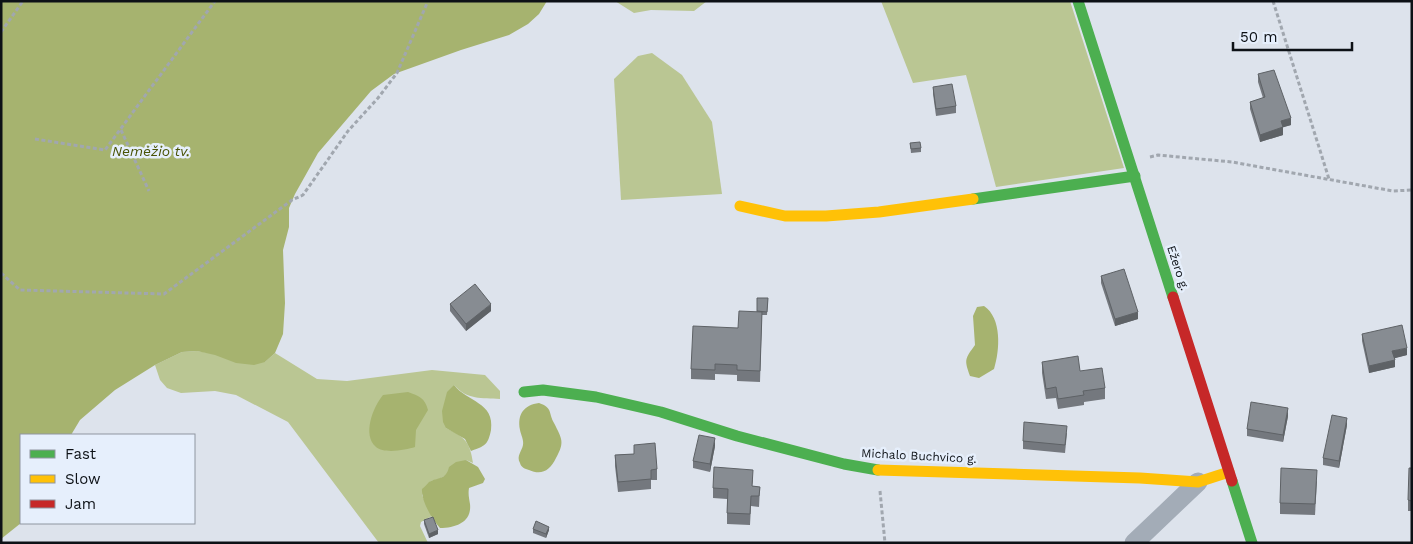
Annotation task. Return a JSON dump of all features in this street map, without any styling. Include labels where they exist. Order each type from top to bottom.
[{"type":"street","name":"Ežero g.","points":[[1078,1],[1252,543]]},
{"type":"street","points":[[740,206],[785,216],[826,216],[879,212],[1135,176]]},
{"type":"street","name":"Michalo Buchvico g.","points":[[524,392],[543,390],[596,397],[661,412],[737,436],[859,468],[1140,478],[1198,482],[1230,472]]},
{"type":"street","points":[[1134,543],[1198,482]]},
{"type":"path","points":[[1,32],[24,1]]},
{"type":"path","points":[[35,139],[105,150],[215,1]]},
{"type":"path","points":[[1,273],[20,290],[164,294],[292,200],[303,195],[348,132],[398,73],[428,1]]},
{"type":"path","points":[[1273,1],[1329,179]]},
{"type":"path","points":[[121,130],[149,191]]},
{"type":"path","points":[[1130,160],[1158,156],[1232,162],[1393,191],[1412,190]]},
{"type":"path","points":[[878,470],[886,543]]},
{"type":"shaded area","points":[[615,1],[707,1],[694,11],[651,10],[634,13]]},
{"type":"shaded area","points":[[881,1],[1070,1],[1124,168],[996,187],[966,75],[913,83]]},
{"type":"shaded area","points":[[652,53],[682,75],[712,122],[722,194],[621,200],[614,79],[638,56]]},
{"type":"shaded area","points":[[197,351],[265,362],[275,353],[317,379],[347,381],[432,370],[485,375],[500,391],[500,399],[470,396],[454,385],[446,428],[458,434],[466,441],[473,463],[466,460],[444,476],[431,481],[422,495],[432,516],[421,522],[420,526],[428,543],[379,543],[288,422],[236,395],[215,391],[181,393],[167,388],[160,380],[155,365],[182,352]]},
{"type":"water","name":"Nemėžio tv.","points":[[1,1],[547,1],[539,14],[528,24],[509,35],[394,74],[371,91],[318,153],[289,208],[289,227],[283,250],[285,303],[283,334],[275,353],[265,362],[254,365],[236,363],[197,351],[182,352],[155,365],[115,390],[80,420],[72,434],[20,434],[20,524],[1,539]]},
{"type":"water","points":[[984,306],[990,311],[997,326],[998,353],[994,369],[979,378],[970,376],[966,359],[975,345],[973,316],[977,307]]},
{"type":"water","points":[[454,385],[459,391],[479,403],[489,414],[491,421],[491,430],[487,442],[483,446],[471,451],[465,439],[446,428],[443,422],[442,411],[447,392]]},
{"type":"water","points":[[408,392],[421,398],[428,410],[416,430],[415,447],[395,451],[376,447],[372,442],[369,428],[379,400],[383,395]]},
{"type":"water","points":[[539,403],[549,411],[561,437],[561,444],[559,453],[551,466],[545,471],[534,472],[523,468],[519,460],[523,439],[519,424],[523,411],[529,406]]},
{"type":"water","points":[[466,460],[478,467],[485,479],[483,483],[469,488],[470,510],[466,520],[452,527],[440,528],[428,510],[423,499],[422,489],[429,482],[444,476],[449,467],[456,462]]},
{"type":"building","points":[[1274,70],[1291,118],[1281,121],[1283,127],[1260,135],[1250,102],[1265,97],[1258,74]]},
{"type":"building","points":[[952,84],[956,106],[936,109],[933,87]]},
{"type":"building","points":[[920,142],[921,148],[911,149],[910,143]]},
{"type":"building","points":[[1124,269],[1138,312],[1115,319],[1101,276]]},
{"type":"building","points":[[475,284],[491,304],[466,324],[450,304]]},
{"type":"building","points":[[757,298],[768,298],[767,312],[757,311]]},
{"type":"building","points":[[739,311],[762,312],[760,371],[737,370],[737,365],[715,364],[715,370],[691,369],[693,326],[738,328]]},
{"type":"building","points":[[1402,325],[1407,348],[1392,351],[1395,360],[1369,366],[1362,334]]},
{"type":"building","points":[[1078,356],[1080,371],[1102,368],[1105,388],[1083,391],[1084,395],[1058,399],[1056,387],[1046,389],[1042,362]]},
{"type":"building","points":[[1251,402],[1288,408],[1283,435],[1247,429]]},
{"type":"building","points":[[1332,415],[1347,418],[1339,461],[1323,458]]},
{"type":"building","points":[[1024,422],[1067,426],[1065,445],[1023,441]]},
{"type":"building","points":[[699,435],[715,438],[710,464],[693,461]]},
{"type":"building","points":[[655,443],[657,469],[651,470],[651,479],[618,482],[615,455],[634,454],[634,445]]},
{"type":"building","points":[[714,467],[753,470],[752,486],[760,487],[759,496],[751,496],[750,514],[727,513],[728,489],[713,488]]},
{"type":"building","points":[[1281,468],[1317,470],[1315,504],[1280,503]]},
{"type":"building","points":[[1409,468],[1412,468],[1412,501],[1408,500]]},
{"type":"building","points":[[433,517],[438,530],[429,534],[424,520]]},
{"type":"building","points":[[536,521],[549,527],[546,534],[533,529]]},
{"type":"traffic: fast","points":[[1078,1],[1173,297]]},
{"type":"traffic: fast","points":[[973,199],[1135,176]]},
{"type":"traffic: fast","points":[[524,392],[543,390],[596,397],[661,412],[737,436],[844,464],[878,470]]},
{"type":"traffic: fast","points":[[1232,481],[1252,543]]},
{"type":"traffic: slow","points":[[740,206],[785,216],[826,216],[879,212],[973,199]]},
{"type":"traffic: slow","points":[[878,470],[1140,478],[1198,482],[1229,472]]},
{"type":"traffic: jam","points":[[1173,297],[1232,481]]}]
